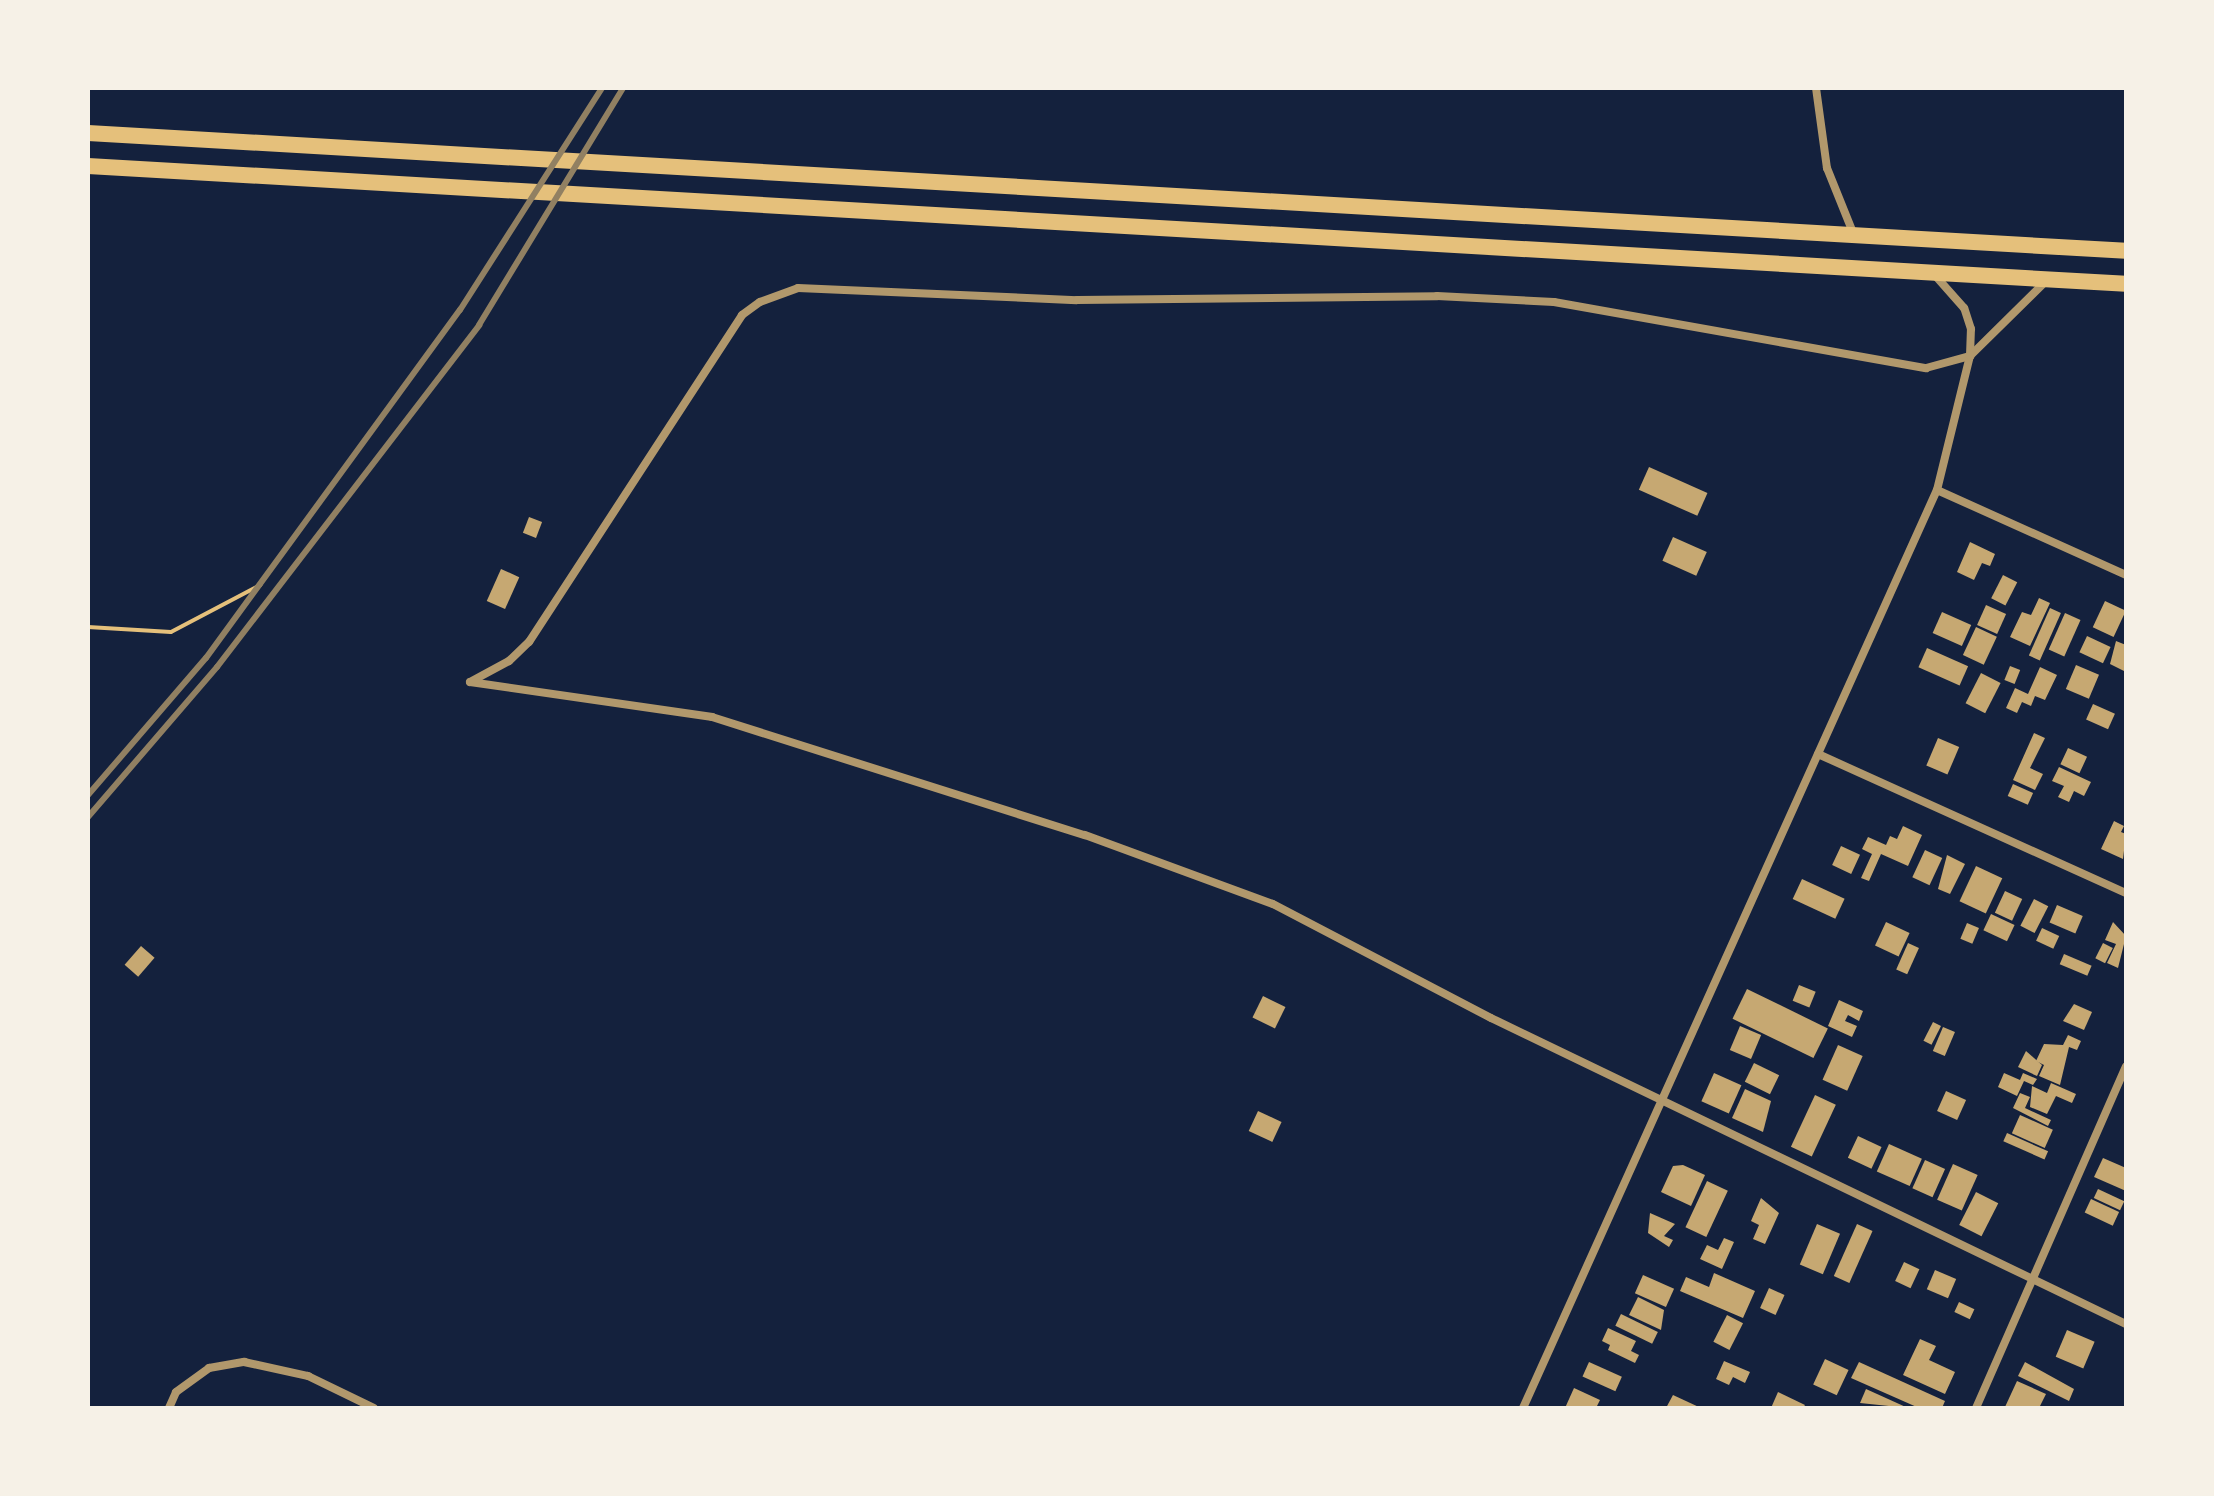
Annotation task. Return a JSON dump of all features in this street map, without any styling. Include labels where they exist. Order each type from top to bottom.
[{"type":"main road","points":[[88,133],[2126,251]]},
{"type":"main road","points":[[88,166],[2126,284]]},
{"type":"street","points":[[1816,88],[1827,168],[1854,235]]},
{"type":"street","points":[[1523,1408],[1937,490],[1970,356],[1971,329],[1964,308],[1933,273]]},
{"type":"street","points":[[2047,280],[1970,356],[1926,368],[1554,302],[1437,296],[1077,300],[798,288],[760,302],[742,315],[529,642],[509,661],[470,682],[712,717],[1085,835],[1273,904],[1661,1102],[2126,1324]]},
{"type":"street","points":[[1937,490],[2126,575]]},
{"type":"street","points":[[1818,754],[2126,893]]},
{"type":"street","points":[[1976,1408],[2126,1066]]},
{"type":"street","points":[[169,1408],[176,1392],[209,1368],[244,1362],[308,1376],[374,1408]]},
{"type":"path","points":[[88,627],[171,632],[260,585]]},
{"type":"building","points":[[1649,467],[1707,493],[1697,516],[1639,490]]},
{"type":"building","points":[[529,517],[542,522],[536,538],[523,533]]},
{"type":"building","points":[[1673,537],[1707,552],[1696,576],[1662,561]]},
{"type":"building","points":[[1970,542],[1995,554],[1990,566],[1982,563],[1974,580],[1957,572]]},
{"type":"building","points":[[501,569],[519,577],[505,609],[487,601]]},
{"type":"building","points":[[2003,575],[2017,582],[2005,605],[1991,598]]},
{"type":"building","points":[[2039,598],[2050,603],[2030,646],[2010,637],[2022,612],[2031,615]]},
{"type":"building","points":[[2105,601],[2126,611],[2114,637],[2093,627]]},
{"type":"building","points":[[1986,605],[2006,614],[1997,634],[1977,625]]},
{"type":"building","points":[[2050,608],[2061,613],[2040,660],[2029,656]]},
{"type":"building","points":[[1942,612],[1971,625],[1962,646],[1933,633]]},
{"type":"building","points":[[2065,613],[2081,620],[2064,656],[2049,650]]},
{"type":"building","points":[[1976,627],[1997,637],[1984,665],[1963,655]]},
{"type":"building","points":[[2087,636],[2111,647],[2103,663],[2079,652]]},
{"type":"building","points":[[2116,641],[2126,645],[2126,672],[2110,664]]},
{"type":"building","points":[[1927,648],[1968,666],[1960,685],[1918,667]]},
{"type":"building","points":[[2076,665],[2099,675],[2089,699],[2066,689]]},
{"type":"building","points":[[2010,666],[2020,670],[2015,684],[2004,680]]},
{"type":"building","points":[[2040,667],[2057,675],[2045,700],[2035,696],[2031,706],[2022,702],[2017,713],[2006,708],[2015,688],[2028,694]]},
{"type":"building","points":[[1981,673],[2001,683],[1985,713],[1966,703]]},
{"type":"building","points":[[2093,704],[2115,714],[2108,729],[2086,720]]},
{"type":"building","points":[[2034,733],[2045,738],[2030,768],[2043,774],[2035,790],[2013,780]]},
{"type":"building","points":[[1938,738],[1959,747],[1947,775],[1926,766]]},
{"type":"building","points":[[2068,748],[2087,757],[2079,773],[2060,764]]},
{"type":"building","points":[[2059,767],[2091,782],[2084,796],[2074,791],[2069,802],[2058,797],[2064,786],[2052,781]]},
{"type":"building","points":[[2013,784],[2033,793],[2028,805],[2008,796]]},
{"type":"building","points":[[2114,821],[2124,826],[2121,832],[2126,834],[2123,859],[2101,849]]},
{"type":"building","points":[[1903,826],[1922,835],[1908,866],[1881,854],[1869,881],[1861,878],[1872,854],[1862,849],[1868,837],[1886,845],[1890,836],[1897,839]]},
{"type":"building","points":[[1841,846],[1860,855],[1851,874],[1832,865]]},
{"type":"building","points":[[1925,850],[1942,858],[1930,885],[1912,877]]},
{"type":"building","points":[[1947,855],[1965,864],[1950,894],[1938,889]]},
{"type":"building","points":[[1976,866],[2002,878],[1986,914],[1960,901]]},
{"type":"building","points":[[1802,879],[1845,899],[1835,919],[1793,899]]},
{"type":"building","points":[[2005,891],[2022,899],[2012,921],[1995,913]]},
{"type":"building","points":[[2034,899],[2048,906],[2035,933],[2020,926]]},
{"type":"building","points":[[2057,905],[2083,916],[2075,933],[2050,922]]},
{"type":"building","points":[[1991,914],[2015,925],[2007,941],[1983,930]]},
{"type":"building","points":[[1886,922],[1910,933],[1899,957],[1875,946]]},
{"type":"building","points":[[2113,922],[2126,936],[2118,968],[2107,963],[2116,944],[2105,940]]},
{"type":"building","points":[[1967,923],[1979,928],[1972,944],[1960,939]]},
{"type":"building","points":[[2042,928],[2059,936],[2053,949],[2036,941]]},
{"type":"building","points":[[1908,943],[1919,948],[1907,974],[1896,969]]},
{"type":"building","points":[[2103,943],[2113,948],[2105,963],[2095,958]]},
{"type":"building","points":[[141,946],[155,958],[138,977],[125,965]]},
{"type":"building","points":[[2064,954],[2092,966],[2087,976],[2060,964]]},
{"type":"building","points":[[1799,985],[1816,992],[1809,1008],[1793,1001]]},
{"type":"building","points":[[1747,989],[1828,1028],[1813,1058],[1733,1019]]},
{"type":"building","points":[[1263,996],[1285,1007],[1275,1029],[1252,1018]]},
{"type":"building","points":[[1839,1000],[1863,1011],[1859,1021],[1848,1015],[1845,1021],[1857,1026],[1852,1037],[1828,1026]]},
{"type":"building","points":[[2074,1004],[2092,1012],[2084,1030],[2063,1021]]},
{"type":"building","points":[[1933,1022],[1941,1026],[1931,1045],[1923,1041]]},
{"type":"building","points":[[1740,1026],[1761,1035],[1751,1059],[1730,1050]]},
{"type":"building","points":[[1943,1027],[1955,1032],[1945,1056],[1933,1051]]},
{"type":"building","points":[[2068,1035],[2081,1041],[2077,1050],[2069,1047],[2060,1085],[2039,1076],[2044,1065],[2036,1061],[2044,1044],[2063,1045]]},
{"type":"building","points":[[1838,1045],[1863,1056],[1847,1091],[1823,1080]]},
{"type":"building","points":[[2026,1051],[2042,1065],[2037,1076],[2018,1067]]},
{"type":"building","points":[[1754,1063],[1779,1075],[1770,1094],[1745,1082]]},
{"type":"building","points":[[1714,1073],[1741,1085],[1729,1114],[1701,1101]]},
{"type":"building","points":[[2004,1073],[2020,1080],[2023,1073],[2037,1079],[2033,1085],[2024,1081],[2017,1096],[1998,1087]]},
{"type":"building","points":[[2051,1083],[2076,1094],[2072,1103],[2056,1096],[2047,1114],[2030,1107],[2032,1086],[2047,1093]]},
{"type":"building","points":[[1745,1089],[1771,1101],[1763,1132],[1732,1118]]},
{"type":"building","points":[[1946,1091],[1966,1100],[1957,1120],[1937,1111]]},
{"type":"building","points":[[2020,1093],[2030,1097],[2025,1108],[2051,1120],[2048,1126],[2013,1108]]},
{"type":"building","points":[[1815,1095],[1836,1105],[1812,1156],[1791,1147]]},
{"type":"building","points":[[1258,1111],[1282,1122],[1272,1142],[1249,1131]]},
{"type":"building","points":[[2020,1115],[2053,1130],[2045,1148],[2012,1133]]},
{"type":"building","points":[[2007,1133],[2048,1151],[2044,1160],[2003,1141]]},
{"type":"building","points":[[1858,1136],[1882,1147],[1871,1169],[1848,1158]]},
{"type":"building","points":[[1889,1144],[1922,1159],[1910,1186],[1877,1171]]},
{"type":"building","points":[[2103,1158],[2126,1168],[2126,1191],[2094,1177]]},
{"type":"building","points":[[1925,1160],[1945,1169],[1932,1197],[1912,1188]]},
{"type":"building","points":[[1953,1164],[1978,1175],[1962,1211],[1937,1200]]},
{"type":"building","points":[[1683,1165],[1705,1175],[1691,1206],[1661,1192],[1673,1166]]},
{"type":"building","points":[[1707,1181],[1728,1191],[1706,1237],[1685,1227]]},
{"type":"building","points":[[2098,1189],[2124,1201],[2120,1210],[2094,1198]]},
{"type":"building","points":[[1976,1192],[1998,1203],[1981,1236],[1959,1225]]},
{"type":"building","points":[[1761,1198],[1779,1213],[1765,1244],[1753,1239],[1759,1225],[1751,1221]]},
{"type":"building","points":[[2091,1199],[2119,1212],[2113,1226],[2085,1213]]},
{"type":"building","points":[[1650,1213],[1675,1224],[1664,1236],[1673,1240],[1669,1247],[1648,1233]]},
{"type":"building","points":[[1817,1224],[1840,1234],[1823,1274],[1800,1265]]},
{"type":"building","points":[[1857,1224],[1873,1231],[1849,1283],[1834,1276]]},
{"type":"building","points":[[1724,1238],[1734,1242],[1722,1269],[1700,1259],[1707,1245],[1718,1250]]},
{"type":"building","points":[[1904,1262],[1919,1269],[1911,1288],[1895,1281]]},
{"type":"building","points":[[1935,1270],[1956,1279],[1948,1298],[1927,1289]]},
{"type":"building","points":[[1714,1273],[1755,1291],[1743,1318],[1680,1291],[1686,1277],[1709,1287]]},
{"type":"building","points":[[1643,1275],[1674,1289],[1666,1307],[1635,1293]]},
{"type":"building","points":[[1769,1288],[1785,1295],[1776,1315],[1760,1308]]},
{"type":"building","points":[[1638,1297],[1664,1310],[1661,1330],[1629,1315]]},
{"type":"building","points":[[1959,1302],[1974,1309],[1970,1319],[1954,1312]]},
{"type":"building","points":[[1621,1314],[1658,1332],[1652,1344],[1615,1326]]},
{"type":"building","points":[[1727,1315],[1743,1323],[1729,1350],[1713,1342]]},
{"type":"building","points":[[1608,1328],[1636,1341],[1631,1351],[1639,1355],[1635,1363],[1608,1350],[1610,1345],[1602,1341]]},
{"type":"building","points":[[2067,1330],[2095,1342],[2083,1368],[2056,1357]]},
{"type":"building","points":[[1920,1339],[1936,1346],[1929,1360],[1955,1372],[1945,1394],[1903,1375]]},
{"type":"building","points":[[1825,1359],[1849,1370],[1837,1395],[1813,1384]]},
{"type":"building","points":[[1724,1361],[1750,1372],[1745,1383],[1733,1377],[1729,1385],[1716,1379]]},
{"type":"building","points":[[1589,1362],[1622,1377],[1615,1391],[1582,1377]]},
{"type":"building","points":[[1859,1362],[1945,1401],[1942,1408],[1919,1408],[1851,1378]]},
{"type":"building","points":[[2025,1362],[2074,1389],[2069,1401],[2018,1376]]},
{"type":"building","points":[[2017,1381],[2046,1394],[2039,1408],[2005,1407]]},
{"type":"building","points":[[1574,1388],[1600,1400],[1596,1408],[1565,1408]]},
{"type":"building","points":[[1866,1389],[1908,1408],[1860,1403]]},
{"type":"building","points":[[1778,1392],[1805,1405],[1803,1408],[1771,1408]]},
{"type":"building","points":[[1673,1395],[1701,1408],[1666,1408]]},
{"type":"railway","points":[[88,795],[206,658],[460,310],[602,88]]},
{"type":"railway","points":[[88,817],[217,667],[479,325],[623,88]]}]
